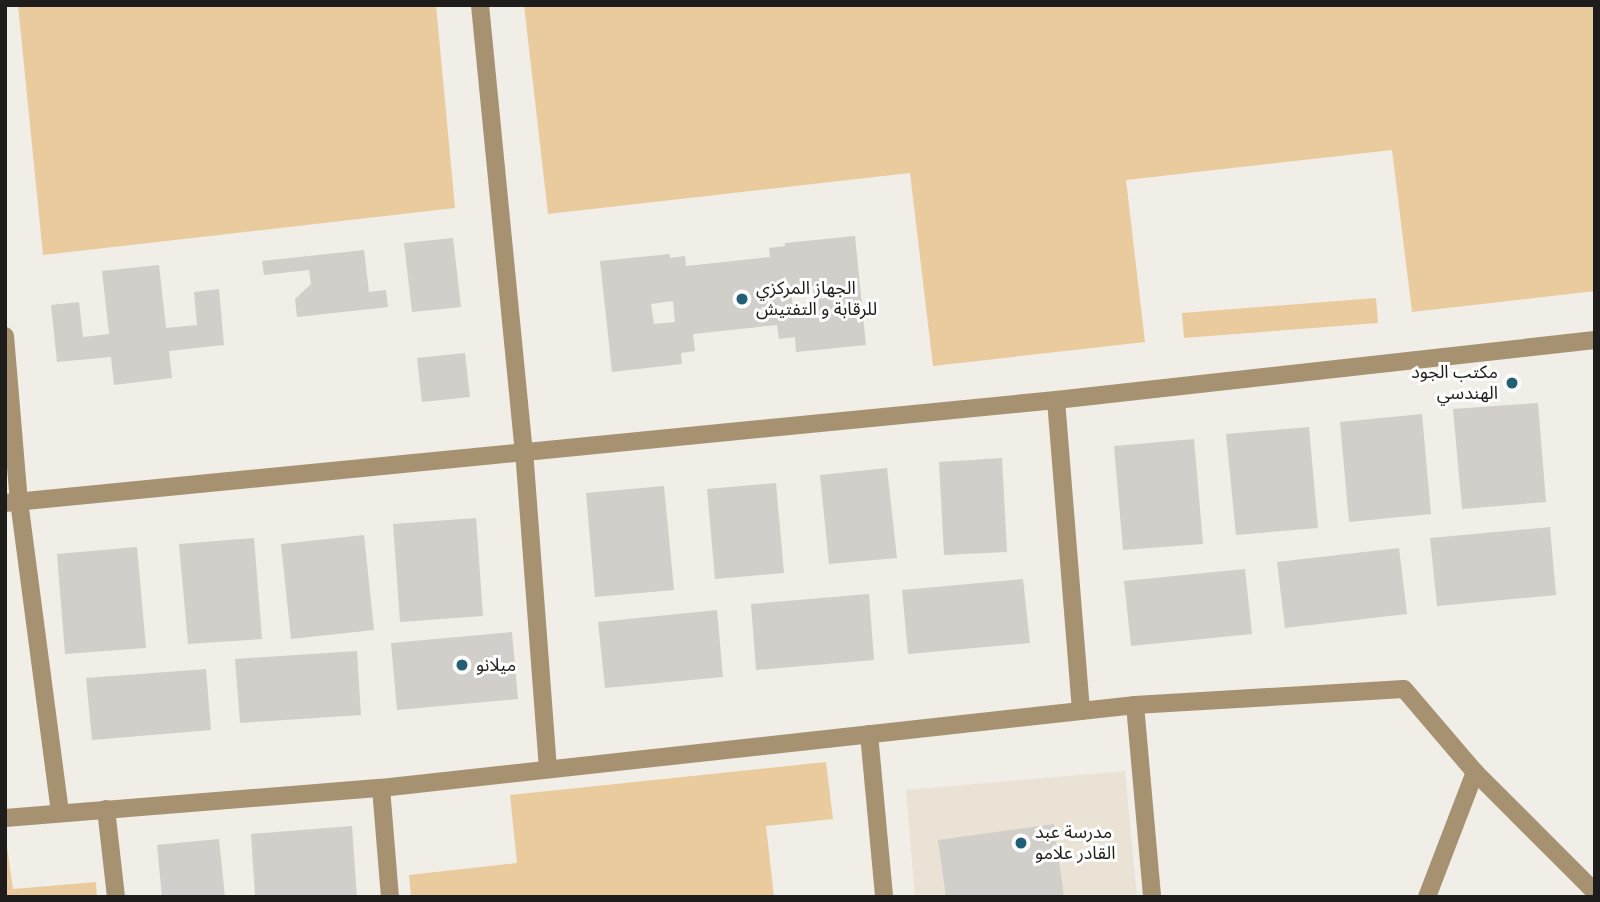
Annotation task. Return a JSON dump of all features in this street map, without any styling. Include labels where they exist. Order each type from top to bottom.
[{"type":"street","points":[[480,5],[524,450],[548,769]]},
{"type":"street","points":[[5,336],[12,502],[60,812]]},
{"type":"street","points":[[12,502],[1056,400],[1595,340]]},
{"type":"street","points":[[1056,400],[1081,710]]},
{"type":"street","points":[[5,818],[381,788],[1135,705],[1404,689],[1475,772],[1590,887],[1595,886]]},
{"type":"street","points":[[1135,705],[1152,897]]},
{"type":"street","points":[[869,734],[884,897]]},
{"type":"street","points":[[1427,897],[1475,772]]},
{"type":"street","points":[[381,788],[390,897]]},
{"type":"street","points":[[106,809],[116,897]]},
{"type":"shaded area","points":[[18,5],[436,5],[455,208],[43,255]]},
{"type":"shaded area","points":[[524,5],[1595,5],[1595,291],[1412,312],[1392,150],[1126,180],[1145,342],[933,366],[910,173],[548,214]]},
{"type":"shaded area","points":[[1376,298],[1378,323],[1184,338],[1182,313]]},
{"type":"shaded area","points":[[826,762],[833,819],[766,826],[774,897],[411,897],[409,875],[517,863],[510,795]]},
{"type":"shaded area","name":"مدرسة عبد القادر علامو","points":[[1125,771],[1137,897],[915,897],[906,790]]},
{"type":"shaded area","points":[[5,833],[13,889],[96,882],[97,897],[5,897]]},
{"type":"building","points":[[855,236],[866,345],[796,352],[795,337],[779,339],[777,325],[693,334],[695,351],[681,353],[682,364],[612,372],[600,261],[670,254],[670,258],[685,256],[686,266],[770,257],[769,248],[785,246],[785,243]],"holes":[[[813,286],[815,307],[793,309],[791,289]],[[673,301],[675,322],[654,324],[651,304]]]},
{"type":"building","points":[[453,238],[461,307],[412,312],[404,243]]},
{"type":"building","points":[[364,250],[369,292],[386,290],[388,307],[297,317],[295,299],[311,284],[309,270],[264,275],[262,261]]},
{"type":"building","points":[[159,265],[166,328],[197,325],[194,292],[219,289],[224,345],[169,351],[172,378],[114,385],[111,357],[57,362],[51,305],[79,302],[83,337],[109,334],[102,271]]},
{"type":"building","points":[[465,353],[470,397],[422,402],[417,358]]},
{"type":"building","points":[[1538,403],[1546,502],[1462,509],[1453,409]]},
{"type":"building","points":[[1422,414],[1431,514],[1349,522],[1340,422]]},
{"type":"building","points":[[1309,427],[1318,528],[1236,535],[1226,434]]},
{"type":"building","points":[[1194,439],[1203,544],[1123,550],[1114,446]]},
{"type":"building","points":[[1002,458],[1007,552],[944,555],[939,462]]},
{"type":"building","points":[[887,468],[897,558],[829,564],[820,475]]},
{"type":"building","points":[[776,483],[784,573],[715,579],[707,489]]},
{"type":"building","points":[[664,486],[674,590],[595,597],[586,493]]},
{"type":"building","points":[[476,518],[483,616],[400,622],[393,524]]},
{"type":"building","points":[[1550,527],[1556,595],[1437,606],[1430,538]]},
{"type":"building","points":[[364,535],[374,630],[291,639],[281,544]]},
{"type":"building","points":[[254,538],[262,639],[188,644],[179,544]]},
{"type":"building","points":[[137,547],[146,648],[65,654],[57,554]]},
{"type":"building","points":[[1399,548],[1407,614],[1285,628],[1277,562]]},
{"type":"building","points":[[1245,569],[1252,634],[1131,646],[1124,581]]},
{"type":"building","points":[[1023,579],[1030,643],[908,654],[902,590]]},
{"type":"building","points":[[869,594],[874,660],[756,670],[751,604]]},
{"type":"building","points":[[717,610],[723,677],[605,688],[598,622]]},
{"type":"building","points":[[512,632],[518,699],[397,710],[391,643]]},
{"type":"building","points":[[357,651],[361,715],[240,723],[235,659]]},
{"type":"building","points":[[206,669],[211,730],[92,740],[86,678]]},
{"type":"building","points":[[1054,824],[1064,897],[946,897],[938,840]]},
{"type":"building","points":[[352,826],[357,897],[255,897],[251,834]]},
{"type":"building","points":[[219,839],[225,897],[162,897],[157,845]]},
{"type":"place","name":"الجهاز المركزي للرقابة و التفتيش","points":[[742,299]]},
{"type":"place","name":"مكتب الجود الهندسي","points":[[1512,383]]},
{"type":"place","name":"ميلانو","points":[[462,665]]},
{"type":"place","name":"مدرسة عبد القادر علامو","points":[[1021,843]]}]
